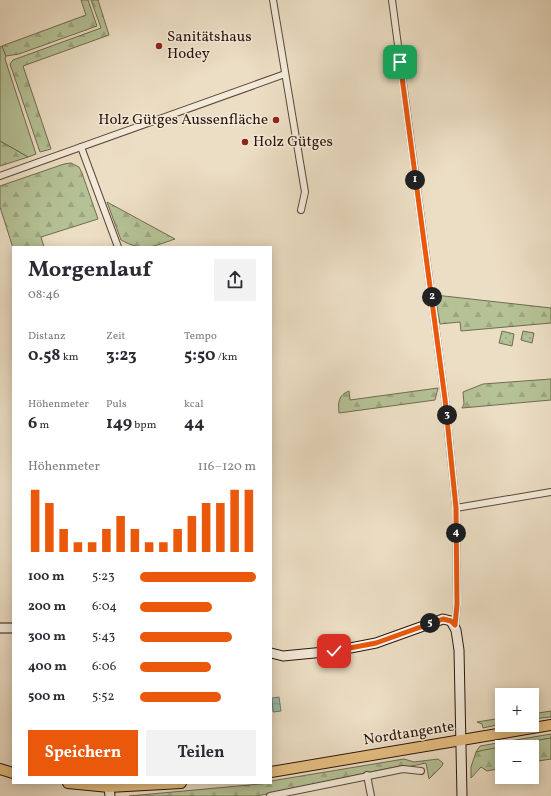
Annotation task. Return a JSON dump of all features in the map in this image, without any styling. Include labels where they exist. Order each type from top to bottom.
[{"type":"main road","name":"Nordtangente","points":[[272,772],[551,725]]},
{"type":"main road","points":[[0,769],[12,773]]},
{"type":"main road","points":[[73,784],[109,792],[173,784]]},
{"type":"street","points":[[273,0],[305,192],[301,210]]},
{"type":"street","points":[[392,0],[445,399],[456,508],[457,604],[455,625],[459,650],[462,796]]},
{"type":"street","points":[[0,176],[285,74]]},
{"type":"street","points":[[81,147],[118,246]]},
{"type":"street","points":[[456,508],[551,492]]},
{"type":"street","points":[[272,653],[283,656],[334,651],[376,643],[443,619],[451,621],[455,625]]},
{"type":"street","points":[[0,628],[12,628]]},
{"type":"street","points":[[270,796],[288,794],[403,769],[421,771]]},
{"type":"street","points":[[367,776],[371,796]]},
{"type":"green space","points":[[81,0],[88,0],[97,26],[19,54],[6,56],[2,46],[86,15]]},
{"type":"green space","points":[[91,0],[98,0],[109,35],[23,66],[51,149],[40,152],[10,64],[13,60],[101,28]]},
{"type":"green space","points":[[2,46],[36,154],[28,157],[0,141],[0,47]]},
{"type":"green space","points":[[0,141],[28,157],[0,166]]},
{"type":"green space","points":[[71,163],[79,167],[98,219],[41,237],[44,246],[12,246],[0,207],[0,186],[64,164]]},
{"type":"green space","points":[[107,202],[175,239],[154,246],[135,246],[121,240]]},
{"type":"green space","points":[[435,295],[551,308],[551,323],[461,331],[460,322],[440,324]]},
{"type":"green space","points":[[502,331],[514,334],[512,346],[499,343]]},
{"type":"green space","points":[[523,331],[534,333],[532,343],[521,340]]},
{"type":"green space","points":[[551,379],[551,400],[462,408],[464,404],[463,392],[483,384]]},
{"type":"green space","points":[[438,388],[435,400],[339,413],[341,397],[349,391],[350,400]]},
{"type":"green space","points":[[551,711],[551,717],[539,718],[539,713]]},
{"type":"green space","points":[[495,719],[495,725],[483,728],[482,724],[477,722]]},
{"type":"green space","points":[[551,734],[551,738],[539,740],[516,740]]},
{"type":"green space","points":[[551,738],[551,759],[539,761],[539,740]]},
{"type":"green space","points":[[495,743],[495,748],[476,752],[480,746]]},
{"type":"green space","points":[[495,748],[495,769],[487,771],[481,767],[471,778],[471,767],[476,752]]},
{"type":"green space","points":[[404,759],[414,762],[438,759],[443,763],[442,766],[429,779],[426,763],[407,767],[400,766],[257,796],[129,796],[272,784],[272,781]]},
{"type":"water","points":[[279,697],[281,711],[273,712],[272,698]]},
{"type":"place","name":"Sanitätshaus Hodey","points":[[159,46]]},
{"type":"place","name":"Holz Gütges Aussenfläche","points":[[276,120]]},
{"type":"place","name":"Holz Gütges","points":[[245,142]]},
{"type":"route","points":[[334,651],[376,643],[443,619],[451,621],[455,625],[457,604],[456,508],[436,324],[420,219],[400,62]]}]
